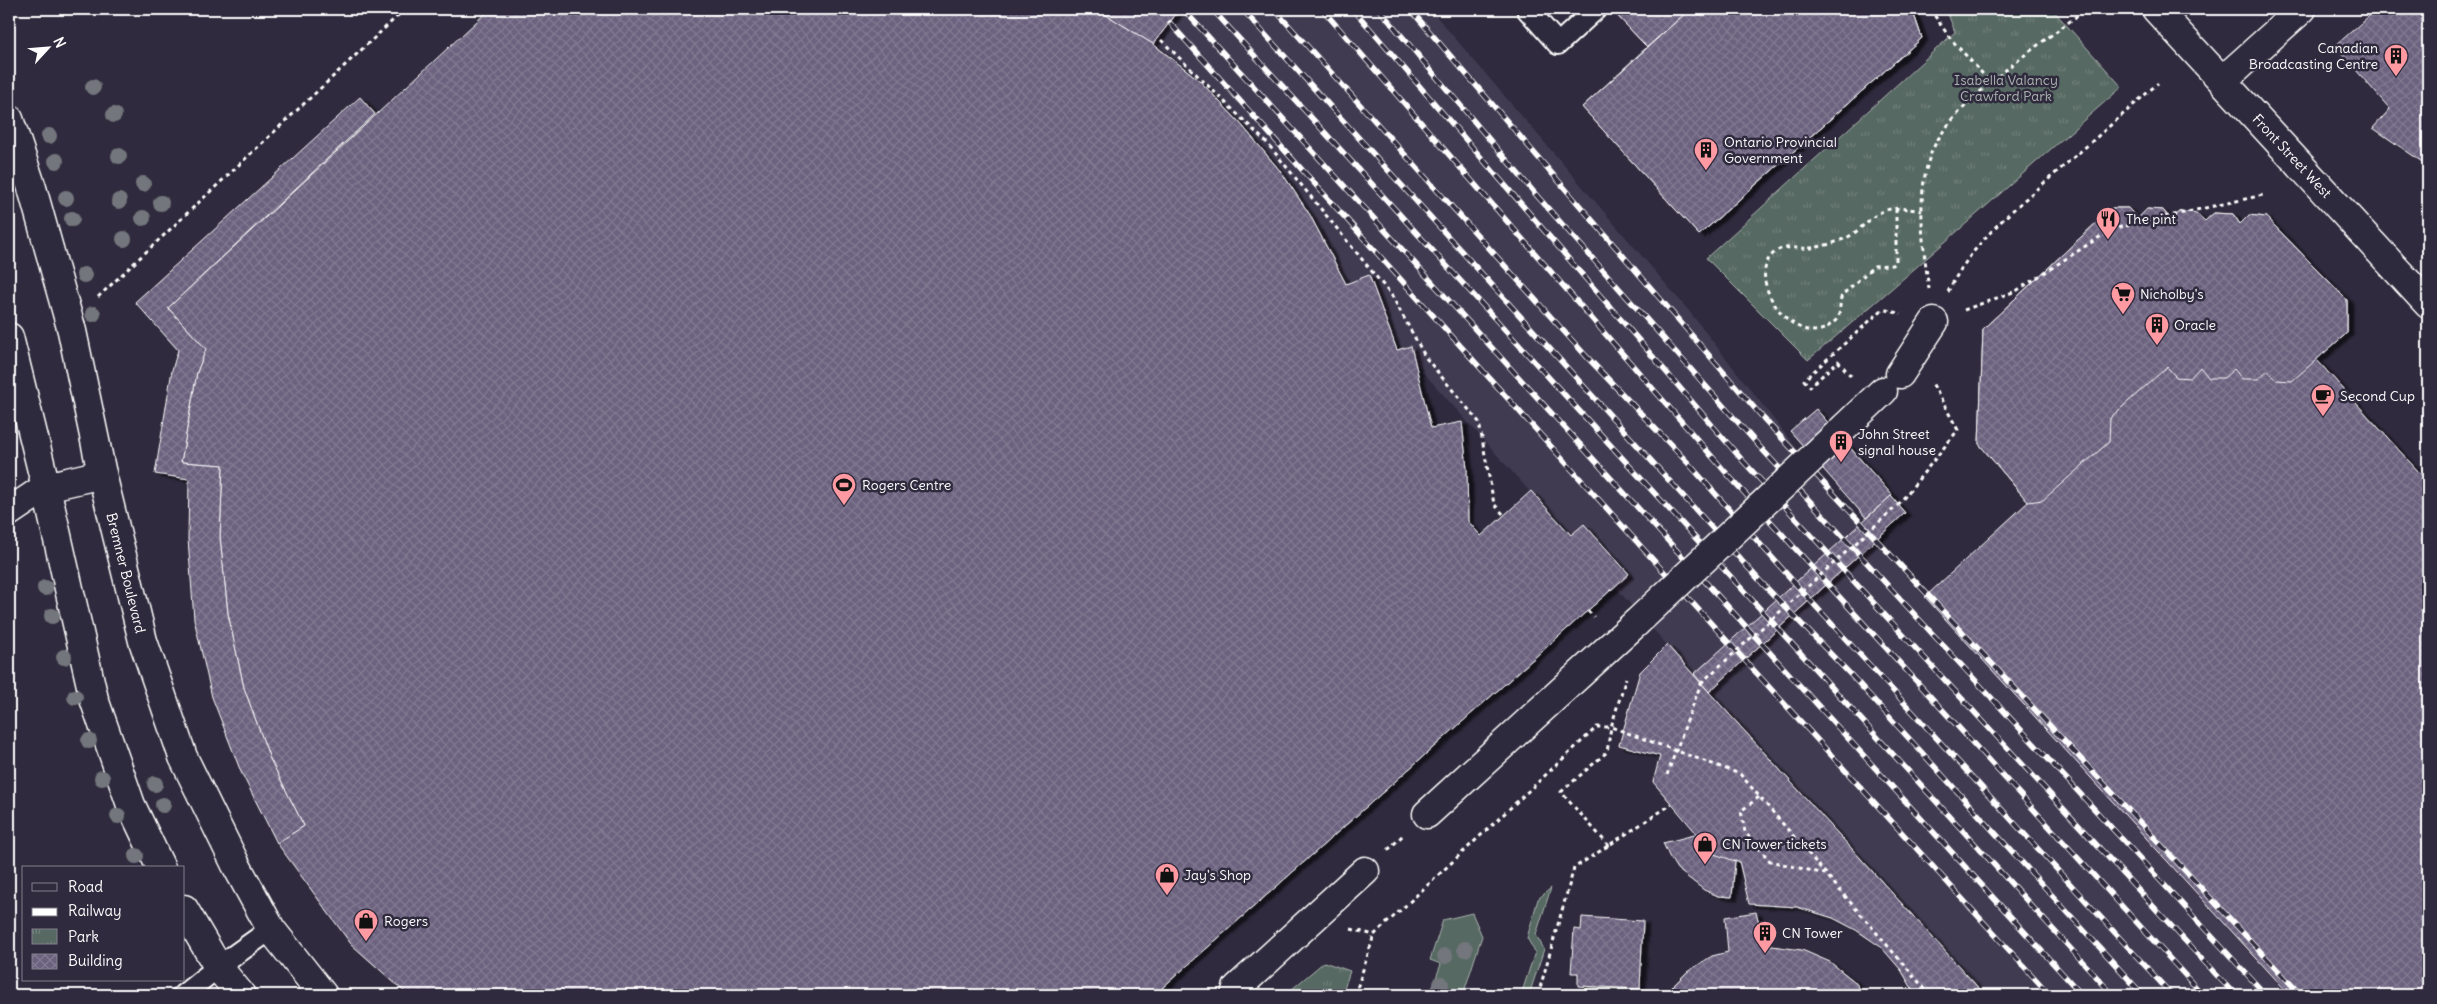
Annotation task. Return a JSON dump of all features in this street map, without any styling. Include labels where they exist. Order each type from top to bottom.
[{"type":"street","name":"Front Street West","points":[[2156,9],[2428,304]]},
{"type":"street","points":[[2223,80],[2302,9]]},
{"type":"street","name":"Bremner Boulevard","points":[[9,119],[32,188],[72,332],[102,474],[143,641],[183,757],[236,865],[271,929],[323,995]]},
{"type":"street","points":[[1427,814],[1845,427],[1893,379],[1934,322]]},
{"type":"street","points":[[9,338],[46,487],[94,699],[131,804],[160,866]]},
{"type":"street","points":[[9,512],[46,487],[102,474]]},
{"type":"street","points":[[1235,995],[1238,988],[1365,871]]},
{"type":"street","points":[[185,911],[218,967],[241,995]]},
{"type":"lane","points":[[1527,9],[1558,44],[1596,9]]},
{"type":"lane","points":[[183,995],[271,929]]},
{"type":"path","points":[[98,297],[405,9]]},
{"type":"path","points":[[1930,9],[1950,38],[1991,83]]},
{"type":"path","points":[[1934,322],[1924,258],[1922,211],[1929,157],[1949,122],[1991,83],[2086,9]]},
{"type":"path","points":[[1161,40],[1266,143],[1392,296],[1426,358],[1479,422],[1494,504],[1504,515]]},
{"type":"path","points":[[1934,322],[1956,275],[1972,250],[2018,205],[2158,83]]},
{"type":"path","points":[[1667,775],[1701,683],[1898,505],[1958,430],[1893,379],[1838,361],[1810,387],[1804,380],[1883,309],[1934,322],[2016,291],[2112,229],[2263,195]]},
{"type":"path","points":[[1896,209],[1896,262],[1892,265],[1874,266],[1842,295],[1838,318],[1828,327],[1822,331],[1810,332],[1794,324],[1778,309],[1766,287],[1764,273],[1767,262],[1775,251],[1790,247],[1810,248],[1840,241],[1854,234],[1883,211],[1896,209],[1922,211]]},
{"type":"path","points":[[1609,846],[1561,792],[1607,752],[1611,727],[1629,670]]},
{"type":"path","points":[[1355,995],[1374,935],[1596,727],[1611,727],[1740,774],[1930,995]]},
{"type":"path","points":[[1760,797],[1741,811],[1745,832],[1770,861],[1826,874]]},
{"type":"path","points":[[1538,995],[1574,868],[1672,804]]},
{"type":"path","points":[[1365,871],[1427,814]]},
{"type":"path","points":[[1314,918],[1374,935]]},
{"type":"shaded area","points":[[1098,9],[1430,9],[1689,311],[1841,505],[2288,995],[1985,995],[1667,645]]},
{"type":"green space","name":"Isabella Valancy Crawford Park","points":[[1946,9],[2052,9],[2122,87],[1808,360],[1706,258],[1955,32]]},
{"type":"green space","points":[[1551,888],[1536,935],[1544,949],[1529,995],[1521,995],[1535,952],[1527,938],[1538,899]]},
{"type":"green space","points":[[1472,913],[1482,936],[1463,995],[1444,995],[1431,992],[1441,964],[1430,960],[1443,920]]},
{"type":"green space","points":[[1324,962],[1350,971],[1342,995],[1285,995]]},
{"type":"green space","points":[[1588,987],[1635,989],[1633,995],[1586,995]]},
{"type":"building","name":"Rogers Centre","points":[[490,9],[1097,9],[1153,44],[1198,79],[1240,123],[1282,173],[1310,215],[1346,284],[1369,275],[1397,350],[1411,346],[1431,428],[1462,422],[1467,469],[1468,521],[1481,536],[1531,491],[1571,535],[1584,524],[1629,574],[1162,988],[1168,995],[462,995],[456,992],[454,995],[408,995],[351,944],[277,843],[304,826],[270,759],[244,688],[228,614],[220,537],[223,465],[181,462],[197,372],[206,349],[168,308]]},
{"type":"building","points":[[1097,9],[1180,9],[1153,44]]},
{"type":"building","name":"Ontario Provincial Government","points":[[1611,9],[1912,9],[1922,38],[1699,235],[1582,107],[1647,47]]},
{"type":"building","points":[[1611,9],[1690,9],[1647,47]]},
{"type":"building","name":"Ontario Provincial Government","points":[[1690,9],[1912,9],[1922,38],[1699,235],[1582,107]]},
{"type":"building","name":"Canadian Broadcasting Centre","points":[[2377,9],[2428,9],[2428,166],[2373,128],[2390,109],[2335,46]]},
{"type":"building","points":[[360,97],[375,114],[168,308],[206,349],[197,372],[181,462],[223,465],[220,537],[228,614],[244,688],[270,759],[304,826],[277,843],[241,772],[212,697],[194,619],[188,539],[189,479],[155,474],[172,370],[178,350],[135,302]]},
{"type":"building","points":[[2112,208],[2128,208],[2138,218],[2147,209],[2163,210],[2171,220],[2181,211],[2196,213],[2205,221],[2214,213],[2233,214],[2240,224],[2249,215],[2266,217],[2347,300],[2347,333],[2316,359],[2428,482],[2428,995],[2290,995],[1925,597],[2028,502],[1979,444],[1983,329]]},
{"type":"building","name":"Oracle","points":[[2112,208],[2128,208],[2138,218],[2147,209],[2163,210],[2171,220],[2181,211],[2196,213],[2205,221],[2214,213],[2233,214],[2240,224],[2249,215],[2266,217],[2347,300],[2347,333],[2292,381],[2276,380],[2268,370],[2258,379],[2242,379],[2234,369],[2224,378],[2209,378],[2200,367],[2190,378],[2176,377],[2167,367],[2110,418],[2109,442],[2043,500],[2028,502],[1979,444],[1983,329]]},
{"type":"building","name":"John Street signal house","points":[[1816,409],[1892,495],[1866,518],[1790,431]]},
{"type":"building","points":[[1891,496],[1905,513],[1709,692],[1694,674]]},
{"type":"building","points":[[1667,645],[1985,995],[1916,995],[1901,970],[1881,947],[1856,930],[1833,918],[1797,907],[1749,904],[1739,861],[1726,860],[1714,854],[1653,782],[1660,756],[1619,745],[1640,672]]},
{"type":"building","name":"CN Tower tickets","points":[[1698,834],[1704,845],[1714,854],[1735,861],[1732,897],[1718,896],[1704,890],[1677,869],[1663,843]]},
{"type":"building","name":"CN Tower","points":[[1756,912],[1765,945],[1802,950],[1830,962],[1854,981],[1865,995],[1664,995],[1687,972],[1712,956],[1728,952],[1725,917]]},
{"type":"building","points":[[1582,917],[1643,921],[1640,989],[1578,986],[1578,973],[1571,973],[1574,929],[1581,930]]},
{"type":"railway","points":[[1183,9],[2082,995]]},
{"type":"railway","points":[[1212,9],[2113,995]]},
{"type":"railway","points":[[1242,9],[1762,583],[1852,676],[2143,995]]},
{"type":"railway","points":[[1274,9],[1587,357],[1689,464],[1809,599],[2172,995]]},
{"type":"railway","points":[[1322,9],[1729,476],[2203,995]]},
{"type":"railway","points":[[1353,9],[1743,461],[2235,995]]},
{"type":"railway","points":[[1379,9],[1538,197],[1759,446],[2266,995]]},
{"type":"railway","points":[[1410,9],[1764,419],[2301,995]]},
{"type":"railway","points":[[1170,23],[1646,552],[2050,995]]},
{"type":"place","name":"Canadian Broadcasting Centre","points":[[2396,77]]},
{"type":"place","name":"Ontario Provincial Government","points":[[1706,171]]},
{"type":"place","name":"The pint","points":[[2108,240]]},
{"type":"place","name":"Nicholby's","points":[[2123,315]]},
{"type":"place","name":"Oracle","points":[[2157,346]]},
{"type":"place","name":"Second Cup","points":[[2323,417]]},
{"type":"place","name":"John Street signal house","points":[[1841,463]]},
{"type":"place","name":"Rogers Centre","points":[[844,506]]},
{"type":"place","name":"CN Tower tickets","points":[[1705,865]]},
{"type":"place","name":"Jay's Shop","points":[[1167,896]]},
{"type":"place","name":"Rogers","points":[[366,942]]},
{"type":"place","name":"CN Tower","points":[[1765,954]]}]
